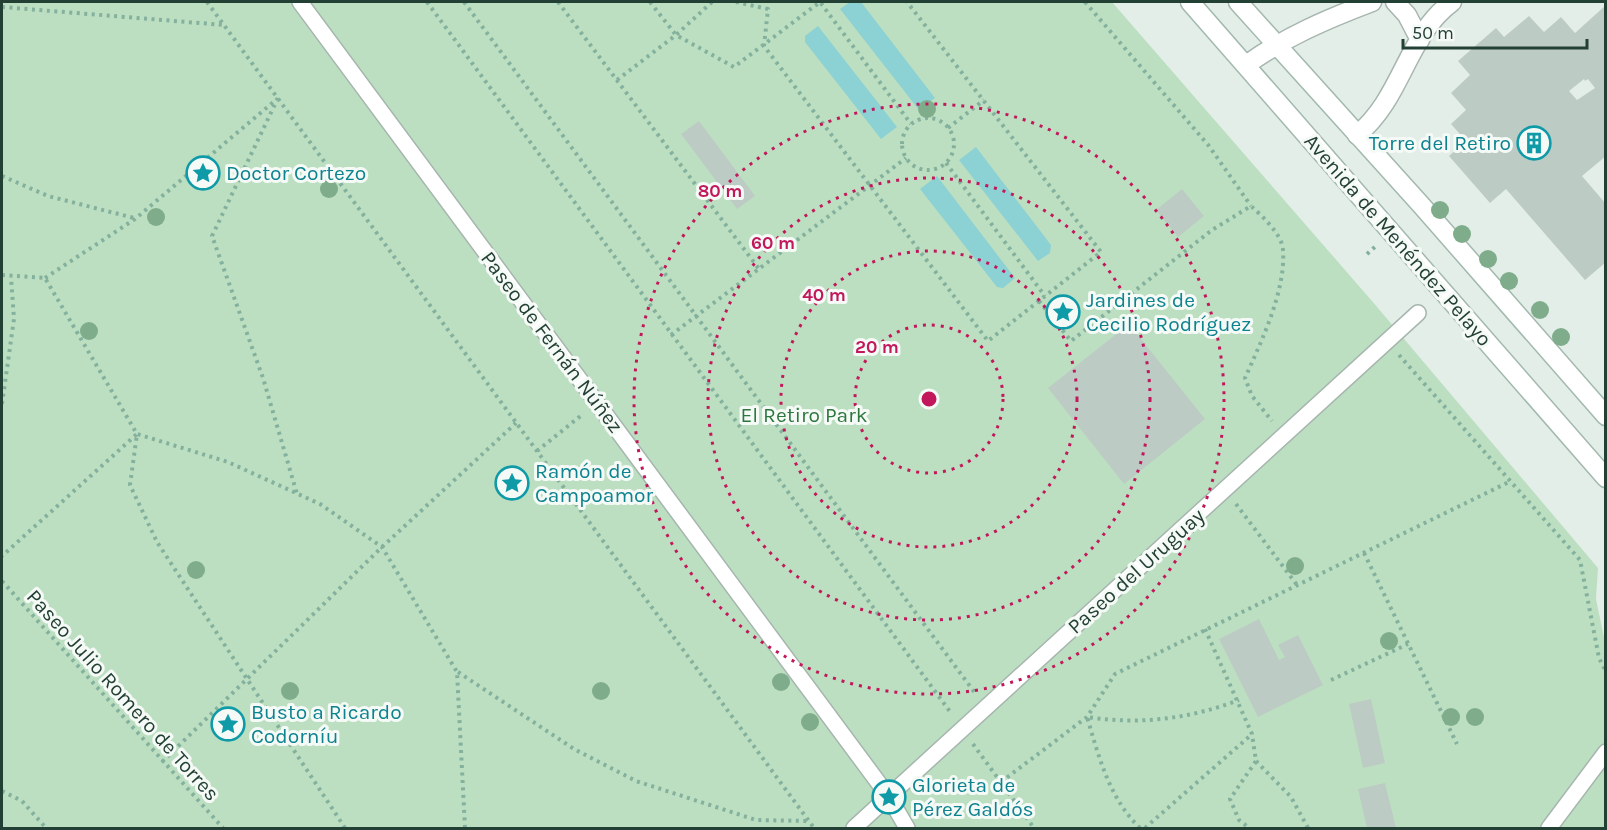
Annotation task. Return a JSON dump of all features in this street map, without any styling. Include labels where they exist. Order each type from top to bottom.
[{"type":"main road","name":"Avenida de Menéndez Pelayo","points":[[1190,2],[1605,478]]},
{"type":"main road","name":"Avenida de Menéndez Pelayo","points":[[1238,2],[1422,206],[1605,416]]},
{"type":"main road","points":[[1246,65],[1275,44],[1311,25],[1372,2]]},
{"type":"main road","points":[[1395,2],[1407,15],[1420,40]]},
{"type":"main road","points":[[1357,135],[1374,121],[1384,107],[1436,14],[1452,2]]},
{"type":"street","name":"Paseo de Fernán Núñez","points":[[300,2],[889,797],[907,828]]},
{"type":"street","name":"Paseo del Uruguay","points":[[854,828],[1418,313]]},
{"type":"street","points":[[1549,828],[1605,752]]},
{"type":"path","points":[[207,2],[814,828]]},
{"type":"path","points":[[427,2],[1034,828]]},
{"type":"path","points":[[464,2],[986,708]]},
{"type":"path","points":[[558,2],[759,269]]},
{"type":"path","points":[[650,2],[676,35],[734,67],[820,2],[911,124]]},
{"type":"path","points":[[617,80],[676,35],[712,2]]},
{"type":"path","points":[[736,2],[768,9],[764,46],[988,341],[1101,252],[907,2]]},
{"type":"path","points":[[1085,2],[1209,146],[1251,206],[1267,221],[1283,249],[1278,292],[1245,378],[1252,396],[1284,436]]},
{"type":"path","points":[[2,7],[225,25]]},
{"type":"path","points":[[2,275],[45,278],[135,219],[278,98]]},
{"type":"path","points":[[278,98],[212,236],[263,378],[297,494]]},
{"type":"path","points":[[948,128],[984,100]]},
{"type":"path","points":[[928,118],[937,120],[948,128],[954,139],[954,148],[946,163],[931,171],[922,170],[906,158],[902,138],[911,124],[928,118]]},
{"type":"path","points":[[671,335],[906,158]]},
{"type":"path","points":[[946,163],[1045,296]]},
{"type":"path","points":[[2,176],[48,196],[135,219]]},
{"type":"path","points":[[1039,301],[1071,341],[1212,230],[1251,206]]},
{"type":"path","points":[[2,404],[14,319],[11,277]]},
{"type":"path","points":[[45,278],[137,434],[129,485],[157,542],[345,828]]},
{"type":"path","points":[[1388,341],[1580,561],[1599,658],[1605,672]]},
{"type":"path","points":[[537,451],[597,403]]},
{"type":"path","points":[[162,762],[382,547],[516,423]]},
{"type":"path","points":[[137,434],[228,462],[320,504],[382,547],[457,672],[574,749],[636,781],[756,820],[809,821]]},
{"type":"path","points":[[2,556],[137,434]]},
{"type":"path","points":[[1001,782],[1087,717],[1115,674],[1510,482]]},
{"type":"path","points":[[1225,489],[1297,585]]},
{"type":"path","points":[[1364,553],[1457,744]]},
{"type":"path","name":"Paseo Julio Romero de Torres","points":[[2,581],[223,828]]},
{"type":"path","points":[[1206,629],[1252,734],[1256,761],[1291,797],[1308,828]]},
{"type":"path","points":[[1331,680],[1408,644]]},
{"type":"path","points":[[457,672],[465,828]]},
{"type":"path","points":[[1087,717],[1140,722],[1177,718],[1212,710],[1239,700]]},
{"type":"path","points":[[1087,717],[1105,776],[1126,814],[1140,828]]},
{"type":"path","points":[[1145,828],[1252,734]]},
{"type":"path","points":[[1249,828],[1239,820],[1230,799],[1256,761]]},
{"type":"path","points":[[2,791],[22,801],[46,828]]},
{"type":"green space","name":"El Retiro Park","points":[[2,2],[1112,2],[1372,301],[1598,568],[1596,599],[1606,647],[1605,828],[2,828]]},
{"type":"water","points":[[850,2],[861,2],[935,98],[919,110],[840,9]]},
{"type":"water","points":[[818,26],[897,127],[881,139],[805,42],[805,36]]},
{"type":"water","points":[[976,147],[1051,245],[1050,253],[1038,261],[959,160]]},
{"type":"water","points":[[937,176],[1015,278],[1003,288],[997,287],[920,189]]},
{"type":"building","name":"Torre del Retiro","points":[[1606,5],[1606,156],[1582,176],[1606,204],[1606,262],[1585,280],[1506,189],[1490,203],[1449,156],[1466,141],[1451,124],[1466,110],[1451,93],[1470,75],[1458,61],[1496,28],[1504,37],[1529,16],[1544,32],[1561,17],[1575,33]],"holes":[[[1584,79],[1585,81],[1588,79],[1595,88],[1577,100],[1569,91]]]},
{"type":"building","points":[[699,121],[755,196],[737,209],[681,134]]},
{"type":"building","points":[[1182,189],[1204,216],[1178,237],[1156,210]]},
{"type":"building","points":[[1129,324],[1205,419],[1124,484],[1048,388]]},
{"type":"building","points":[[1259,619],[1279,660],[1285,657],[1278,645],[1298,635],[1323,685],[1258,717],[1219,639]]},
{"type":"building","points":[[1371,699],[1385,763],[1363,768],[1349,704]]},
{"type":"building","points":[[1385,783],[1396,828],[1367,828],[1358,789]]},
{"type":"place","name":"Torre del Retiro","points":[[1534,143]]},
{"type":"place","name":"Doctor Cortezo","points":[[203,173]]},
{"type":"place","name":"Jardines de Cecilio Rodríguez","points":[[1063,312]]},
{"type":"place","name":"Ramón de Campoamor","points":[[512,483]]},
{"type":"place","name":"Busto a Ricardo Codorníu","points":[[228,724]]},
{"type":"place","name":"Glorieta de Pérez Galdós","points":[[889,797]]}]
